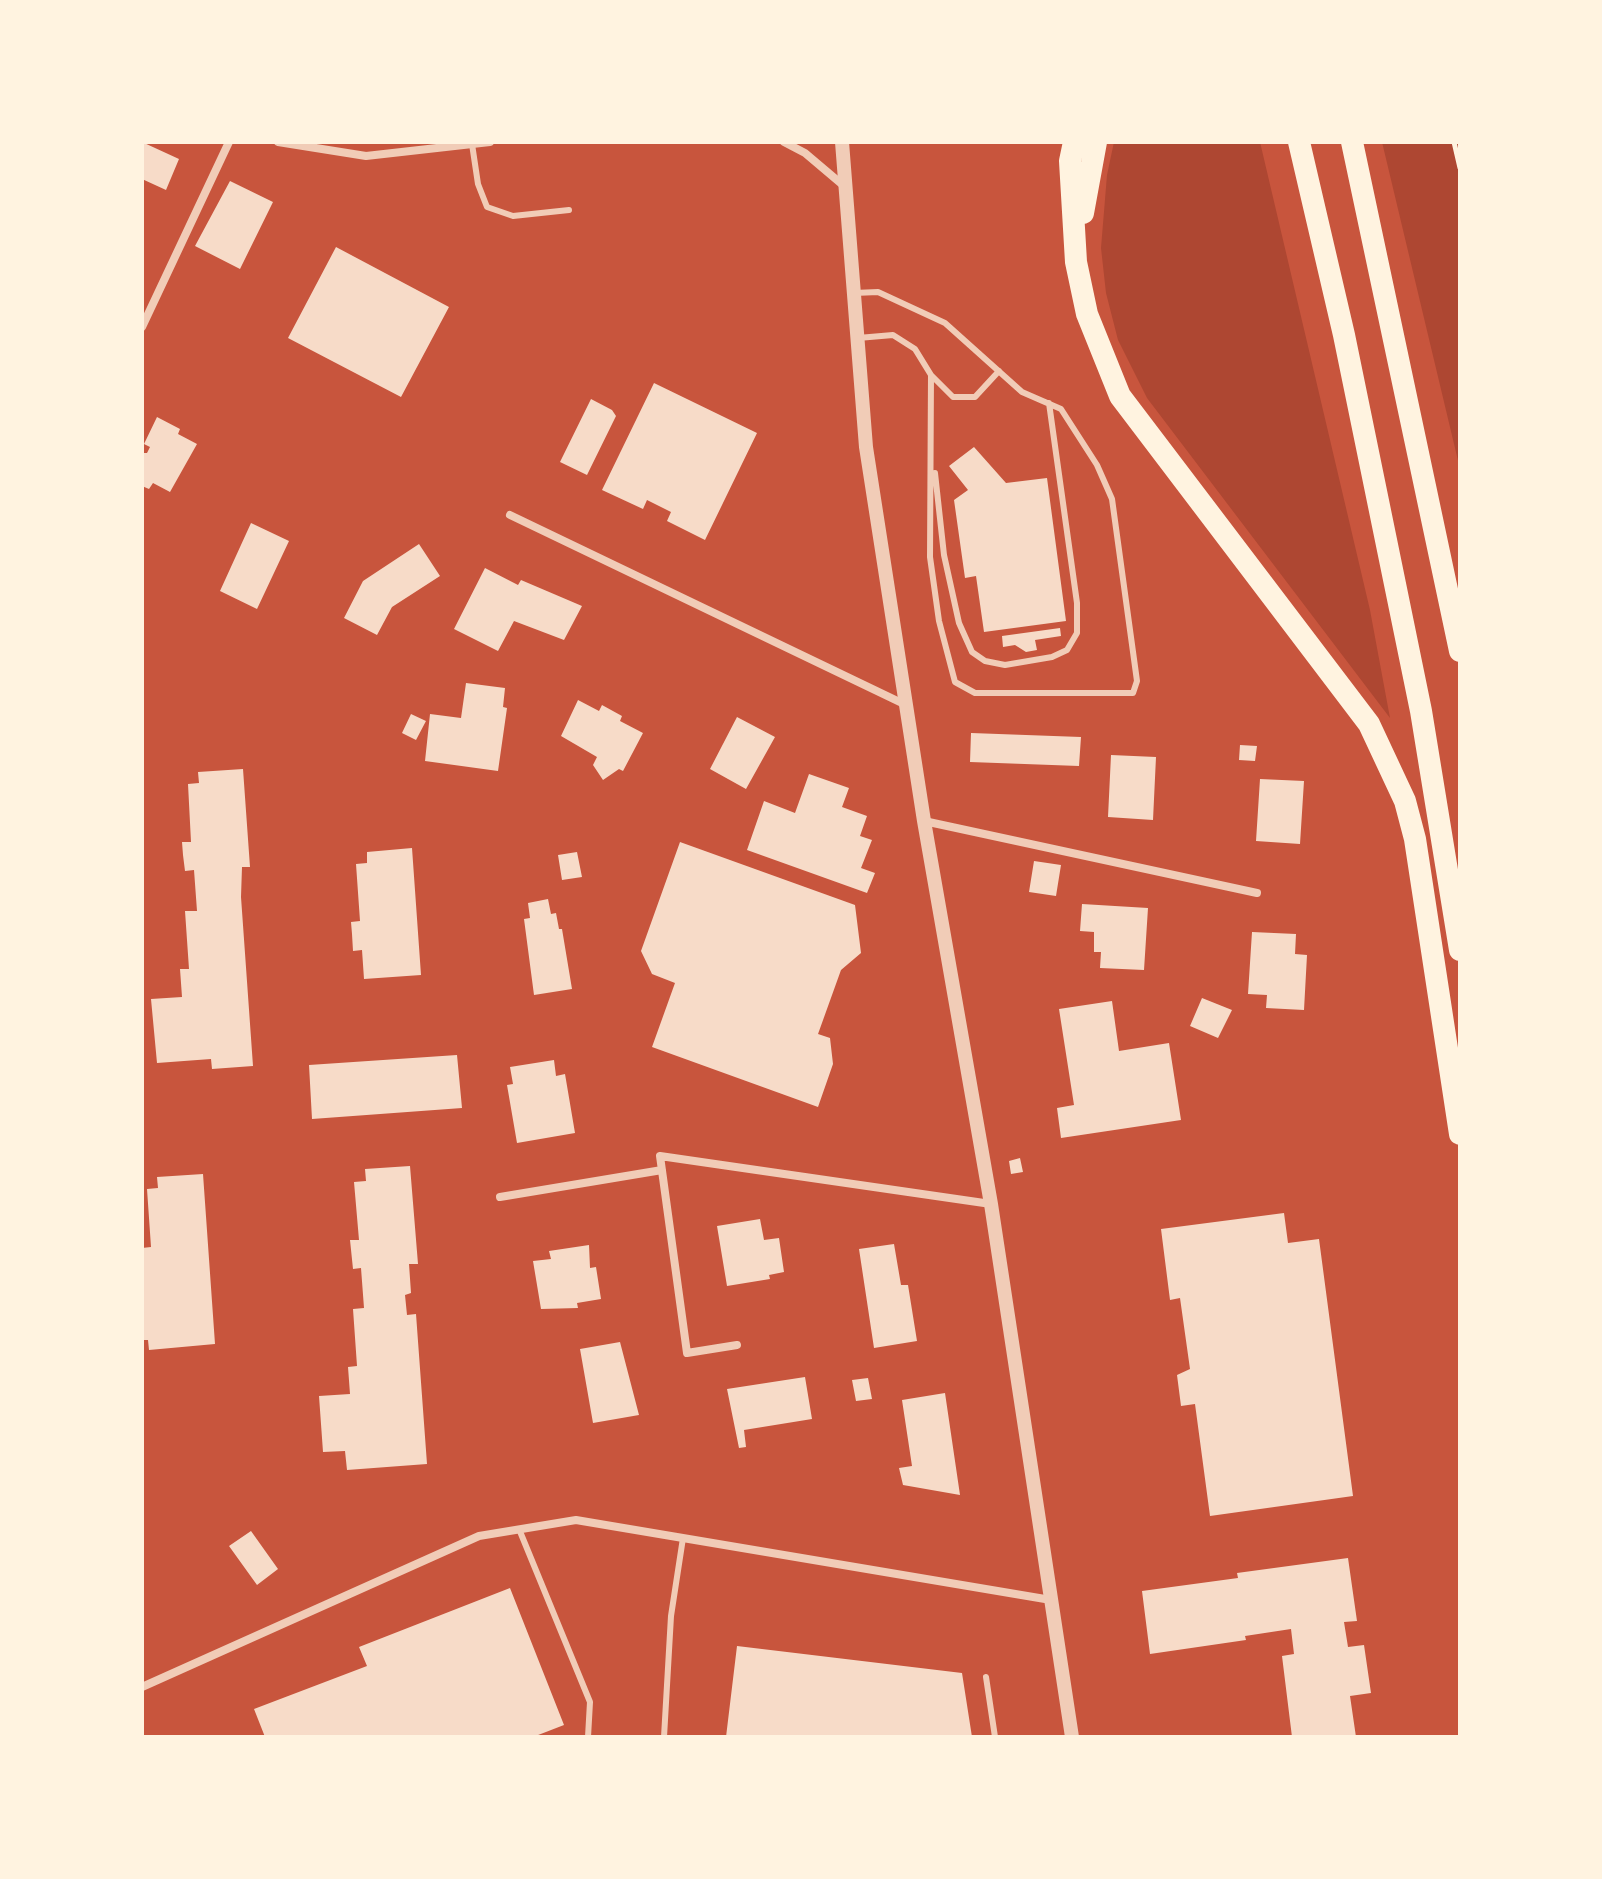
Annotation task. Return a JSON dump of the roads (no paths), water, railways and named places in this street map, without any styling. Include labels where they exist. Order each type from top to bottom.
[{"type":"highway","points":[[1074,142],[1070,161],[1076,262],[1087,314],[1120,396],[1360,712],[1389,763],[1415,839],[1460,1134]]},
{"type":"highway","points":[[1076,262],[1096,142]]},
{"type":"highway","points":[[1299,142],[1344,335],[1421,711],[1460,950]]},
{"type":"highway","points":[[1352,142],[1460,651]]},
{"type":"street","points":[[142,327],[229,142]]},
{"type":"street","points":[[278,142],[366,156],[490,142]]},
{"type":"street","points":[[784,142],[805,153],[845,186]]},
{"type":"street","points":[[842,142],[866,447],[924,821],[991,1204],[1072,1737]]},
{"type":"street","points":[[510,515],[906,705]]},
{"type":"street","points":[[924,821],[1257,893]]},
{"type":"street","points":[[737,1345],[687,1353],[660,1156],[991,1204]]},
{"type":"street","points":[[500,1197],[662,1170]]},
{"type":"street","points":[[142,1687],[479,1536],[576,1520],[1052,1600]]},
{"type":"lane","points":[[472,144],[478,184],[487,207],[513,216],[569,210]]},
{"type":"lane","points":[[854,293],[878,292],[945,323],[1022,392],[1061,409],[1097,465],[1112,499],[1137,681],[1133,693],[975,693],[955,682],[939,621],[930,557],[931,375]]},
{"type":"lane","points":[[858,338],[893,335],[915,349],[931,375],[953,397],[975,397],[999,371]]},
{"type":"lane","points":[[932,449],[944,555],[959,623],[972,652],[985,661],[1005,665],[1052,657],[1067,650],[1077,633],[1077,603],[1049,403]]},
{"type":"lane","points":[[519,1529],[590,1702],[588,1737]]},
{"type":"lane","points":[[664,1737],[671,1616],[683,1538]]},
{"type":"lane","points":[[986,1677],[995,1737]]}]
